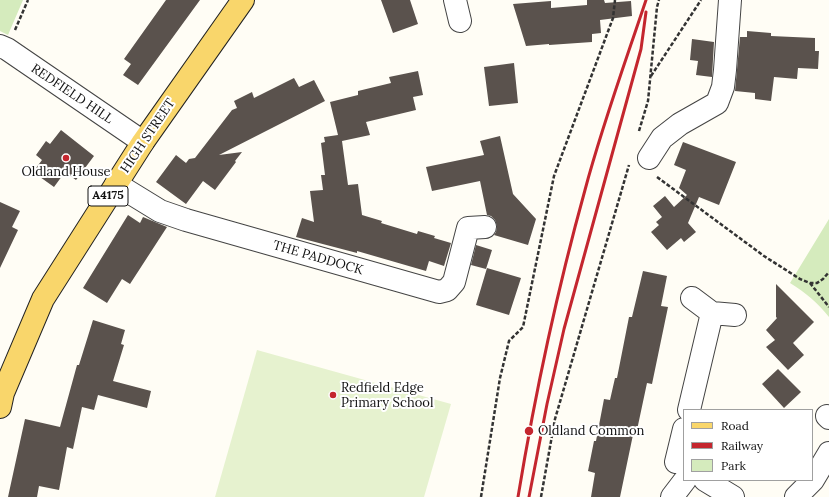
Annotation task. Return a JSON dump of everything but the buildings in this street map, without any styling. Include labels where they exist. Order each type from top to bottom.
[{"type":"main road","name":"HIGH STREET","points":[[0,406],[3,393],[43,299],[143,142],[243,0]]},
{"type":"street","points":[[456,0],[460,21]]},
{"type":"street","points":[[640,160],[662,138],[680,124],[717,103],[723,87],[730,0]]},
{"type":"street","name":"REDFIELD HILL","points":[[3,48],[143,142]]},
{"type":"street","name":"THE PADDOCK","points":[[116,184],[160,211],[440,292],[461,288],[468,228],[485,227]]},
{"type":"street","points":[[692,298],[712,313],[734,315]]},
{"type":"street","points":[[689,409],[712,313]]},
{"type":"street","points":[[672,497],[683,434]]},
{"type":"street","points":[[813,480],[829,453]]},
{"type":"street","points":[[707,481],[733,497]]},
{"type":"street","points":[[796,497],[812,481]]},
{"type":"path","points":[[3,48],[28,0]]},
{"type":"path","points":[[481,497],[500,378],[509,341],[523,328],[554,176],[613,18],[615,0]]},
{"type":"path","points":[[639,131],[648,101],[657,7],[659,0]]},
{"type":"path","points":[[651,76],[701,0]]},
{"type":"path","points":[[541,497],[555,419],[640,160],[650,167],[658,179],[764,256],[800,279],[810,283],[817,283],[829,272]]},
{"type":"path","points":[[810,283],[829,307]]},
{"type":"green space","points":[[0,0],[23,0],[8,35],[0,31]]},
{"type":"green space","points":[[829,219],[829,317],[811,298],[790,283]]},
{"type":"green space","points":[[257,350],[451,404],[424,497],[215,497]]},
{"type":"railway","points":[[518,497],[547,343],[565,266],[599,142],[646,0]]},
{"type":"railway","points":[[529,497],[547,404],[564,329],[641,49],[646,12]]},
{"type":"place","name":"Oldland House","points":[[66,158]]},
{"type":"place","name":"Redfield Edge Primary School","points":[[333,395]]},
{"type":"place","name":"Oldland Common","points":[[529,431]]}]
